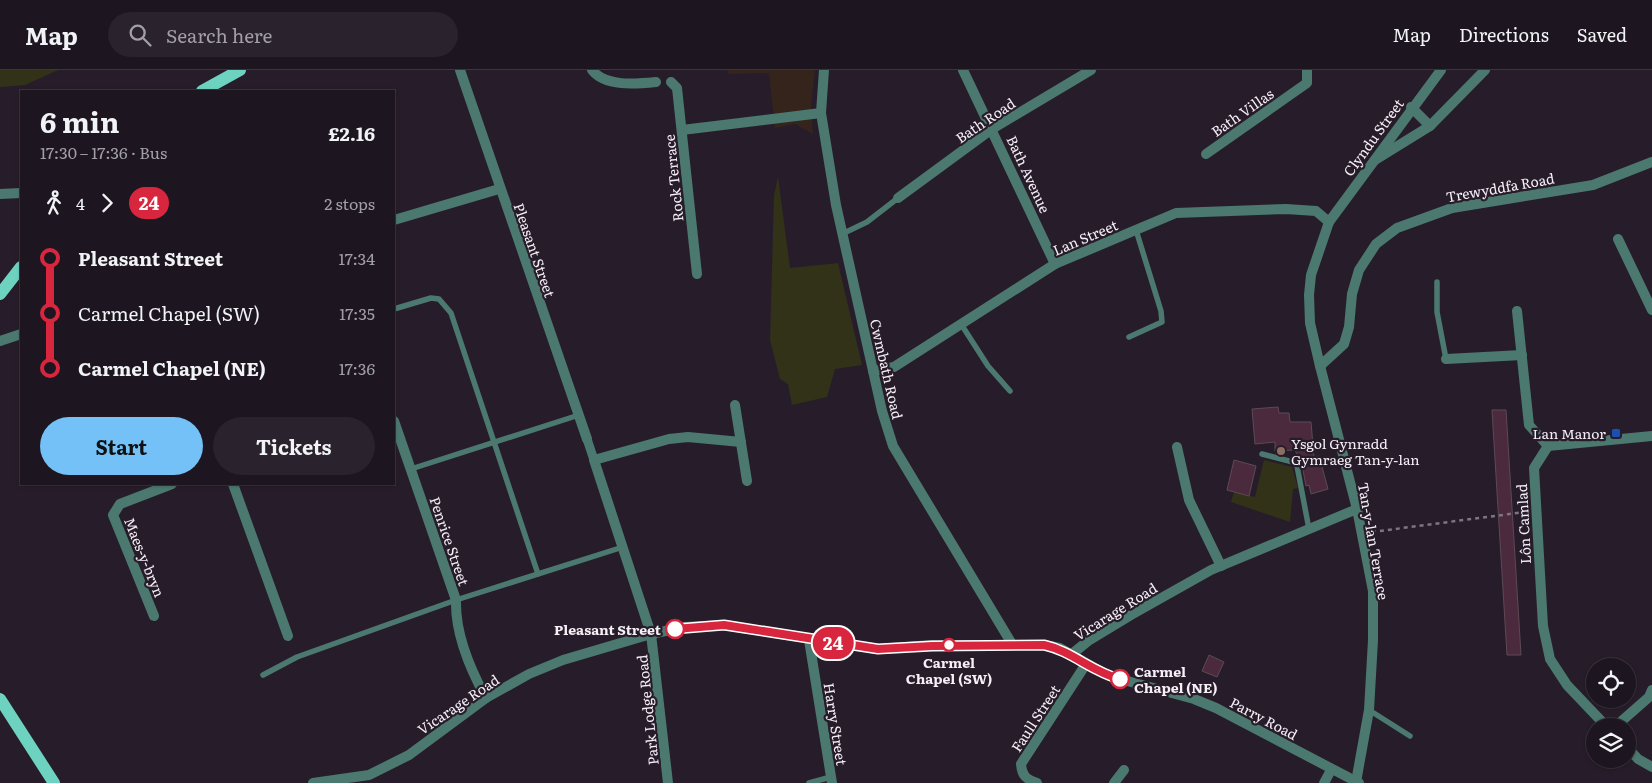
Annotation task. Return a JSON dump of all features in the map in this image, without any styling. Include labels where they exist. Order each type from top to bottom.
[{"type":"main road","points":[[204,90],[240,70]]},
{"type":"main road","points":[[0,294],[20,269]]},
{"type":"main road","points":[[0,699],[54,783]]},
{"type":"street","name":"Pleasant Street","points":[[460,70],[499,188],[587,438]]},
{"type":"street","points":[[592,70],[596,76],[608,81],[656,82]]},
{"type":"street","name":"Cwmbath Road","points":[[824,70],[821,114],[842,234],[882,411],[893,446],[1012,644]]},
{"type":"street","name":"Bath Avenue","points":[[963,70],[1055,264]]},
{"type":"street","name":"Bath Road","points":[[898,198],[992,129],[1092,70]]},
{"type":"street","name":"Bath Villas","points":[[1206,154],[1307,83],[1307,70]]},
{"type":"street","name":"Clyndu Street","points":[[1329,222],[1411,107],[1440,70]]},
{"type":"street","points":[[1374,161],[1430,126],[1485,70]]},
{"type":"street","name":"Rock Terrace","points":[[671,82],[677,88],[697,274]]},
{"type":"street","points":[[1411,107],[1430,126]]},
{"type":"street","points":[[682,130],[821,114]]},
{"type":"street","name":"Trewyddfa Road","points":[[1320,366],[1344,344],[1349,327],[1352,294],[1359,270],[1376,244],[1397,228],[1452,208],[1593,185],[1652,162]]},
{"type":"street","points":[[395,220],[499,188]]},
{"type":"street","points":[[0,194],[20,193]]},
{"type":"street","name":"Lan Street","points":[[874,371],[894,367],[1055,264],[1176,213],[1286,209],[1316,211],[1329,222]]},
{"type":"street","name":"Tan-y-lan Terrace","points":[[1329,222],[1311,275],[1309,295],[1310,324],[1357,509],[1373,591],[1373,640],[1369,710],[1358,782]]},
{"type":"street","points":[[1618,239],[1652,310]]},
{"type":"street","points":[[1517,311],[1529,425],[1548,446],[1652,436]]},
{"type":"street","points":[[0,341],[20,334]]},
{"type":"street","points":[[1446,359],[1522,355]]},
{"type":"street","points":[[735,405],[747,481]]},
{"type":"street","name":"Penrice Street","points":[[395,424],[456,600],[455,618],[472,674],[486,698]]},
{"type":"street","points":[[594,460],[669,439],[688,437],[741,442]]},
{"type":"street","points":[[587,438],[651,634]]},
{"type":"street","name":"Lôn Camlad","points":[[1548,446],[1534,468],[1543,626],[1550,658],[1567,685],[1598,718]]},
{"type":"street","points":[[1177,447],[1189,500],[1221,566]]},
{"type":"street","name":"Maes-y-bryn","points":[[154,616],[113,514],[120,504],[169,485]]},
{"type":"street","points":[[233,485],[288,636]]},
{"type":"street","name":"Vicarage Road","points":[[313,783],[336,782],[369,775],[409,754],[486,698],[529,674],[564,660],[651,634],[685,627],[724,625],[809,640],[878,649],[1012,644],[1044,645],[1060,648],[1072,654],[1088,641],[1131,614],[1221,566],[1357,509]]},
{"type":"street","name":"Park Lodge Road","points":[[651,634],[668,783]]},
{"type":"street","name":"Harry Street","points":[[809,640],[832,780]]},
{"type":"street","name":"Parry Road","points":[[1072,654],[1109,676],[1194,699],[1216,708],[1331,770],[1358,782]]},
{"type":"street","name":"Faull Street","points":[[1038,783],[1026,779],[1022,773],[1021,764],[1086,664]]},
{"type":"street","points":[[1625,718],[1649,697],[1652,690]]},
{"type":"street","points":[[1636,757],[1652,767]]},
{"type":"street","points":[[1114,783],[1124,770]]},
{"type":"street","points":[[1324,783],[1331,770]]},
{"type":"lane","points":[[842,234],[868,222],[898,198]]},
{"type":"lane","points":[[1129,338],[1162,322],[1161,311],[1136,230]]},
{"type":"lane","points":[[1437,282],[1437,312],[1446,359]]},
{"type":"lane","points":[[395,309],[431,298],[439,299],[451,313],[538,574]]},
{"type":"lane","points":[[961,324],[988,366],[1010,391]]},
{"type":"lane","points":[[410,470],[579,415]]},
{"type":"lane","points":[[1262,454],[1293,462],[1297,466],[1309,529]]},
{"type":"lane","points":[[263,675],[297,657],[456,600],[622,547]]},
{"type":"lane","points":[[1369,710],[1410,736]]},
{"type":"lane","points":[[809,783],[832,780]]},
{"type":"path","points":[[1362,533],[1536,510]]},
{"type":"shaded area","points":[[727,70],[815,70],[811,106],[813,134],[795,124],[775,128],[769,73],[728,74]]},
{"type":"green space","points":[[0,70],[58,70],[25,85],[0,87]]},
{"type":"green space","points":[[778,177],[790,268],[838,263],[862,365],[835,369],[827,397],[792,405],[788,384],[780,379],[770,340],[774,196]]},
{"type":"green space","points":[[1264,460],[1292,467],[1298,488],[1293,489],[1290,522],[1231,502],[1234,492],[1255,497]]},
{"type":"building","points":[[1278,407],[1279,413],[1289,413],[1290,422],[1311,422],[1314,458],[1319,456],[1328,489],[1311,494],[1309,485],[1306,486],[1302,465],[1295,450],[1275,451],[1275,442],[1255,444],[1252,409]]},
{"type":"building","points":[[1492,410],[1506,410],[1521,655],[1507,655]]},
{"type":"building","points":[[1234,460],[1256,466],[1249,496],[1227,490]]},
{"type":"building","points":[[1209,655],[1224,662],[1217,677],[1202,671]]},
{"type":"bus line","name":"24","points":[[675,629],[724,625],[809,640],[878,649],[1012,644],[1044,645],[1060,648],[1095,670],[1120,679]]},
{"type":"place","name":"Lan Manor","points":[[1616,433]]},
{"type":"place","name":"Ysgol Gynradd Gymraeg Tan-y-lan","points":[[1281,451]]},
{"type":"place","name":"Pleasant Street","points":[[675,629]]},
{"type":"place","name":"Carmel Chapel (SW)","points":[[949,645]]},
{"type":"place","name":"Carmel Chapel (NE)","points":[[1120,679]]}]
